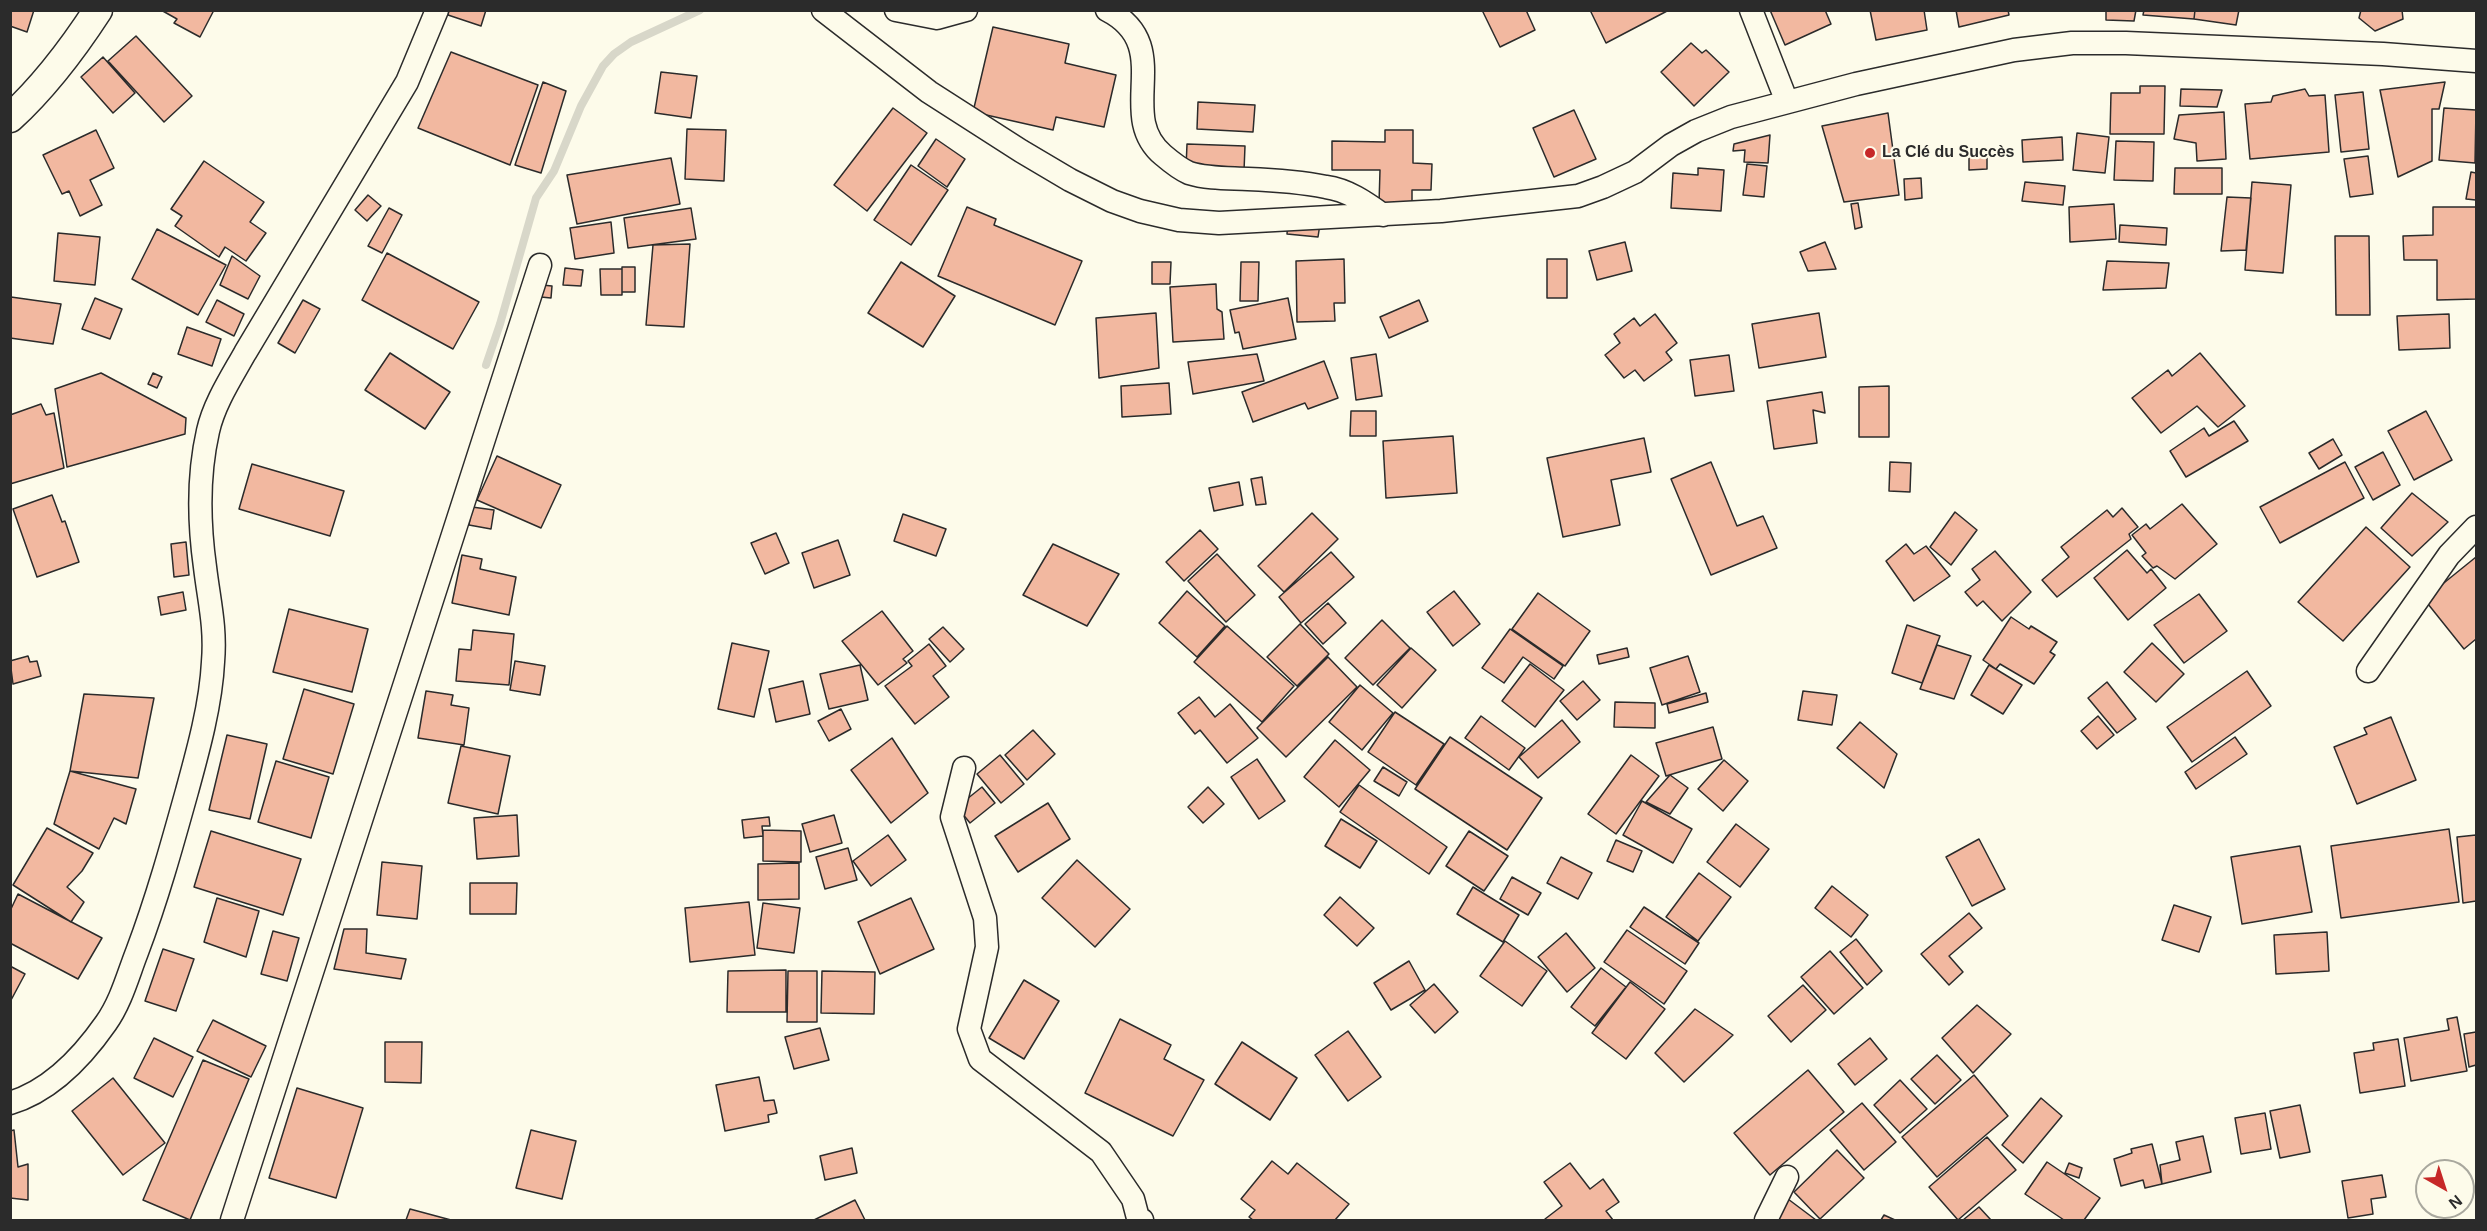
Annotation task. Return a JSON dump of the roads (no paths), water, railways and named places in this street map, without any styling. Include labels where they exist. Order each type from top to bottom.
[{"type":"street","points":[[10,118],[37,93],[73,48],[98,10]]},
{"type":"street","points":[[10,1103],[38,1091],[79,1057],[107,1022],[120,997],[169,858],[199,748],[213,664],[214,618],[205,567],[201,521],[202,477],[208,430],[223,392],[245,353],[406,82],[437,10]]},
{"type":"street","points":[[823,10],[929,92],[1070,180],[1112,201],[1140,211],[1179,220],[1219,224],[1441,211],[1578,195],[1603,187],[1635,171],[1671,145],[1696,131],[1731,117],[1941,65],[2014,50],[2072,43],[2126,43],[2383,54],[2476,61]]},
{"type":"street","points":[[896,10],[937,18],[966,10]]},
{"type":"street","points":[[1107,10],[1118,16],[1130,28],[1140,45],[1144,66],[1141,111],[1147,139],[1162,154],[1187,172],[1207,177],[1328,187],[1355,196],[1383,215]]},
{"type":"street","points":[[1751,10],[1787,102]]},
{"type":"street","points":[[232,1221],[540,265]]},
{"type":"street","points":[[2368,671],[2449,555],[2476,527]]},
{"type":"street","points":[[964,768],[952,817],[985,918],[987,947],[969,1029],[980,1059],[1101,1152],[1133,1199],[1137,1218],[1142,1221]]},
{"type":"street","points":[[1766,1221],[1787,1177]]},
{"type":"waterway","points":[[486,365],[536,198],[554,171],[581,106],[603,66],[614,54],[631,42],[700,10]]},
{"type":"place","name":"La Clé du Succès","points":[[1870,153]]}]
